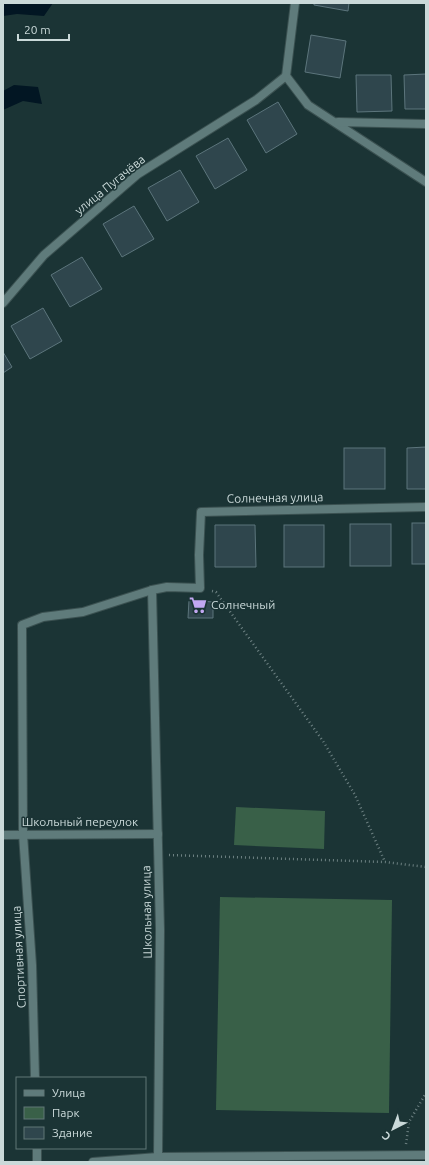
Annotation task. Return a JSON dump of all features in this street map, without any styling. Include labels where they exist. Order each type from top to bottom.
[{"type":"street","points":[[295,3],[286,76],[308,105],[337,122],[426,182]]},
{"type":"street","name":"улица Пугачёва","points":[[3,303],[44,255],[138,174],[256,100],[286,76]]},
{"type":"street","points":[[337,122],[426,124]]},
{"type":"street","name":"Солнечная улица","points":[[200,588],[198,555],[201,512],[426,507]]},
{"type":"street","points":[[152,590],[167,587],[200,588]]},
{"type":"street","name":"Школьная улица","points":[[152,590],[160,930],[158,1157]]},
{"type":"street","name":"Спортивная улица","points":[[35,1077],[32,965],[24,834],[22,625],[43,617],[83,612],[152,590]]},
{"type":"street","name":"Школьный переулок","points":[[3,835],[158,834]]},
{"type":"street","points":[[37,1149],[37,1162]]},
{"type":"street","points":[[93,1162],[158,1157],[426,1155]]},
{"type":"path","points":[[200,588],[216,592],[323,741],[355,795],[385,862]]},
{"type":"path","points":[[158,854],[385,862],[426,867]]},
{"type":"path","points":[[405,1155],[409,1122],[426,1093]]},
{"type":"green space","points":[[236,807],[325,811],[324,849],[234,845]]},
{"type":"green space","points":[[220,897],[392,900],[389,1113],[216,1110]]},
{"type":"water","points":[[3,3],[53,3],[44,16],[17,14],[3,16]]},
{"type":"water","points":[[14,85],[38,87],[42,104],[23,101],[3,110],[3,91]]},
{"type":"building","points":[[314,3],[349,3],[348,11],[314,5]]},
{"type":"building","points":[[311,35],[346,41],[340,78],[305,72]]},
{"type":"building","points":[[426,74],[426,109],[405,109],[404,75]]},
{"type":"building","points":[[356,75],[391,75],[392,111],[357,112]]},
{"type":"building","points":[[278,102],[297,134],[266,153],[247,120]]},
{"type":"building","points":[[228,138],[247,170],[215,189],[196,156]]},
{"type":"building","points":[[180,170],[199,202],[167,221],[148,188]]},
{"type":"building","points":[[134,206],[154,239],[122,257],[103,224]]},
{"type":"building","points":[[82,257],[102,289],[70,307],[51,275]]},
{"type":"building","points":[[43,308],[62,341],[30,359],[11,326]]},
{"type":"building","points":[[3,352],[12,367],[3,373]]},
{"type":"building","points":[[426,447],[426,489],[407,489],[407,448]]},
{"type":"building","points":[[344,448],[385,448],[385,489],[344,489]]},
{"type":"building","points":[[412,523],[426,523],[426,564],[412,564]]},
{"type":"building","points":[[350,524],[391,524],[391,566],[350,566]]},
{"type":"building","points":[[215,525],[255,525],[256,567],[215,567]]},
{"type":"building","points":[[284,525],[324,525],[324,567],[284,567]]},
{"type":"building","points":[[189,600],[213,602],[213,618],[188,618]]},
{"type":"place","name":"Солнечный","points":[[198,605]]}]
